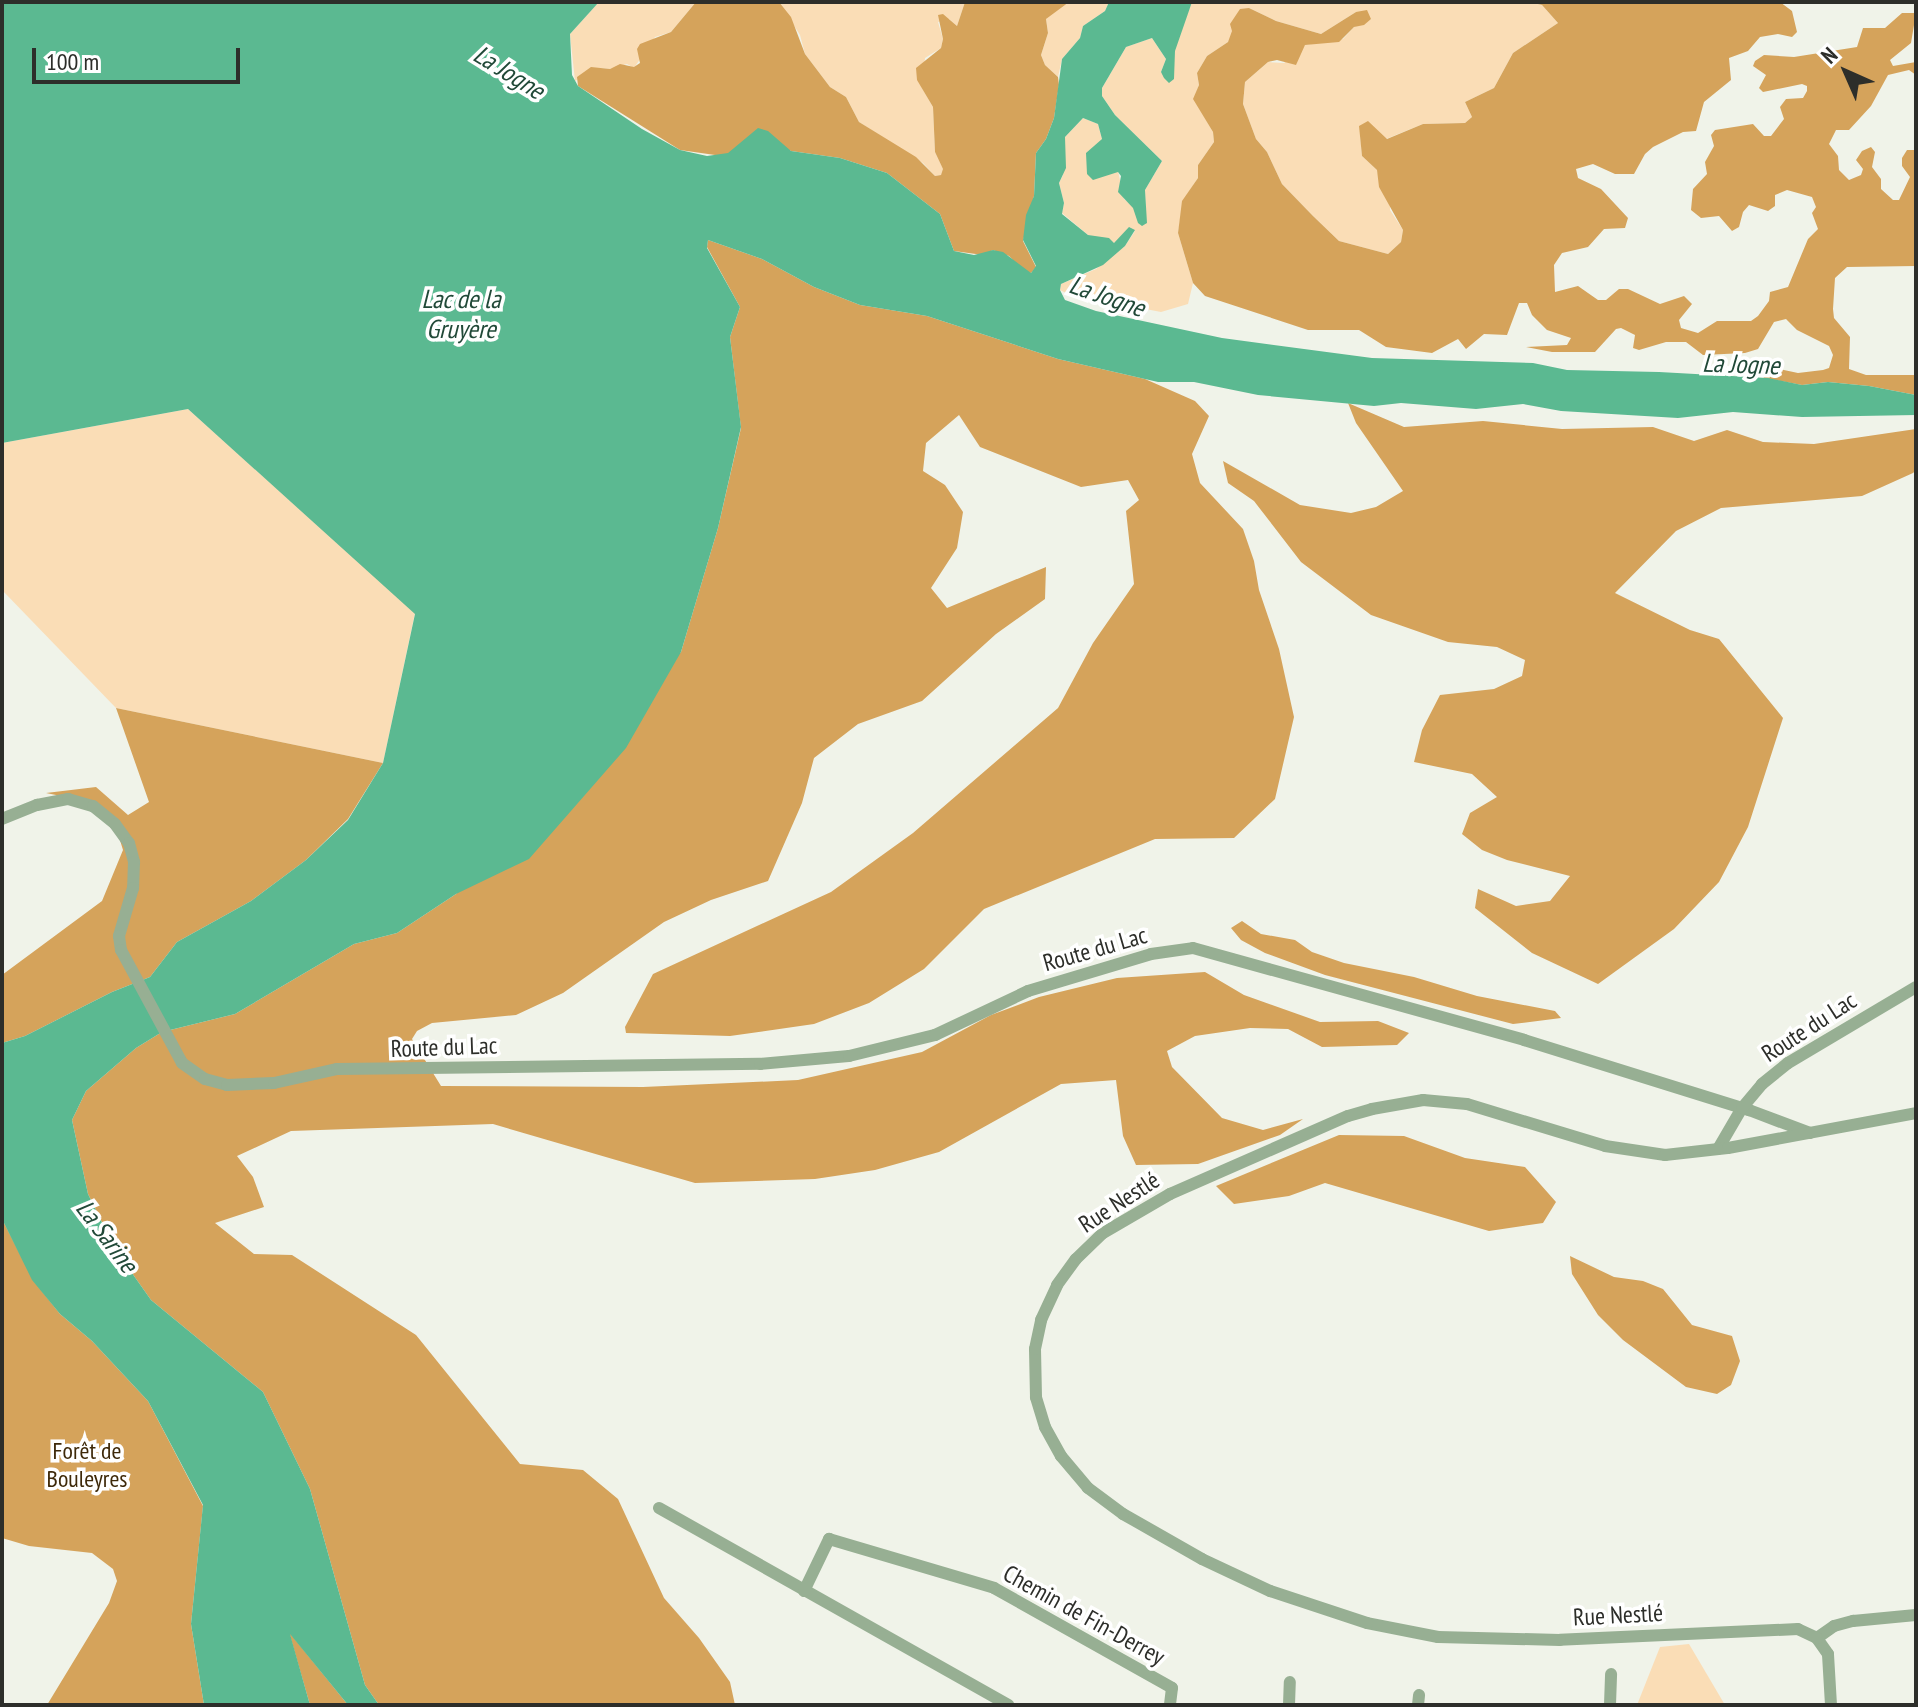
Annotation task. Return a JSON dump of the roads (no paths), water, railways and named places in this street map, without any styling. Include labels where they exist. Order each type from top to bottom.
[{"type":"street","name":"Route du Lac","points":[[2,819],[37,805],[68,799],[93,806],[115,824],[129,843],[134,862],[133,888],[119,936],[124,955],[177,1056],[187,1068],[205,1079],[238,1086],[274,1083],[337,1069],[760,1064],[849,1056],[935,1035],[1028,991],[1151,954],[1193,948],[1524,1040],[1742,1108],[1762,1084],[1788,1063],[1916,987]]},
{"type":"street","name":"Rue Nestlé","points":[[1817,1638],[1798,1629],[1782,1627],[1560,1640],[1438,1637],[1367,1623],[1299,1603],[1202,1559],[1123,1514],[1088,1488],[1061,1456],[1045,1427],[1036,1397],[1035,1349],[1041,1320],[1057,1285],[1089,1246],[1147,1205],[1348,1116],[1397,1103],[1445,1101],[1494,1111],[1629,1151],[1665,1155],[1718,1149],[1916,1113]]},
{"type":"street","points":[[1718,1149],[1742,1108],[1810,1133]]},
{"type":"street","points":[[659,1508],[1008,1705]]},
{"type":"street","name":"Chemin de Fin-Derrey","points":[[804,1591],[829,1539],[994,1588],[1172,1688],[1170,1705]]},
{"type":"street","points":[[1831,1705],[1831,1663],[1817,1638],[1834,1626],[1853,1621],[1916,1615]]},
{"type":"street","points":[[1610,1705],[1611,1674]]},
{"type":"street","points":[[1289,1705],[1290,1682]]},
{"type":"water","name":"Lac de la Gruyère","points":[[2,2],[599,2],[570,34],[572,75],[578,86],[642,129],[680,150],[707,156],[728,153],[758,128],[768,131],[791,151],[840,158],[887,173],[940,214],[954,251],[974,255],[993,250],[1003,252],[1031,273],[1036,266],[1023,240],[1026,215],[1034,196],[1036,153],[1046,139],[1054,118],[1062,59],[1080,38],[1083,26],[1105,11],[1109,2],[1192,2],[1175,51],[1174,79],[1169,83],[1164,78],[1161,72],[1166,59],[1152,38],[1126,47],[1102,88],[1102,96],[1115,115],[1162,161],[1145,190],[1147,223],[1142,226],[1138,223],[1133,208],[1118,192],[1121,176],[1118,172],[1093,180],[1087,174],[1086,153],[1102,139],[1098,124],[1083,118],[1065,137],[1066,168],[1059,183],[1064,203],[1062,214],[1088,235],[1109,238],[1114,243],[1129,227],[1135,230],[1125,246],[1103,265],[1061,284],[1060,290],[1065,300],[1096,311],[1222,338],[1372,358],[1533,363],[1567,370],[1659,372],[1768,378],[1802,385],[1828,382],[1869,386],[1916,395],[1916,415],[1802,417],[1733,412],[1678,418],[1561,411],[1523,404],[1476,409],[1401,403],[1374,406],[1258,395],[1194,382],[1158,382],[1058,359],[927,316],[860,305],[814,287],[762,259],[708,240],[707,248],[740,307],[730,337],[741,427],[718,528],[681,652],[626,748],[529,859],[456,894],[397,933],[354,944],[235,1014],[162,1032],[136,1048],[86,1091],[72,1120],[88,1194],[115,1249],[151,1300],[263,1392],[310,1489],[365,1685],[379,1705],[348,1705],[290,1634],[310,1705],[204,1705],[191,1624],[203,1505],[148,1401],[92,1341],[60,1314],[32,1280],[2,1219],[2,1043],[25,1036],[112,992],[150,977],[177,942],[251,901],[306,860],[348,820],[383,763],[415,614],[188,409],[2,443]]},
{"type":"water label","name":"La Jogne","points":[[509,72]]},
{"type":"water label","name":"La Jogne","points":[[1107,296]]},
{"type":"water label","name":"La Jogne","points":[[1741,364]]},
{"type":"water label","name":"La Sarine","points":[[107,1236]]},
{"type":"park label","name":"Forêt de Bouleyres","points":[[87,1465]]}]
